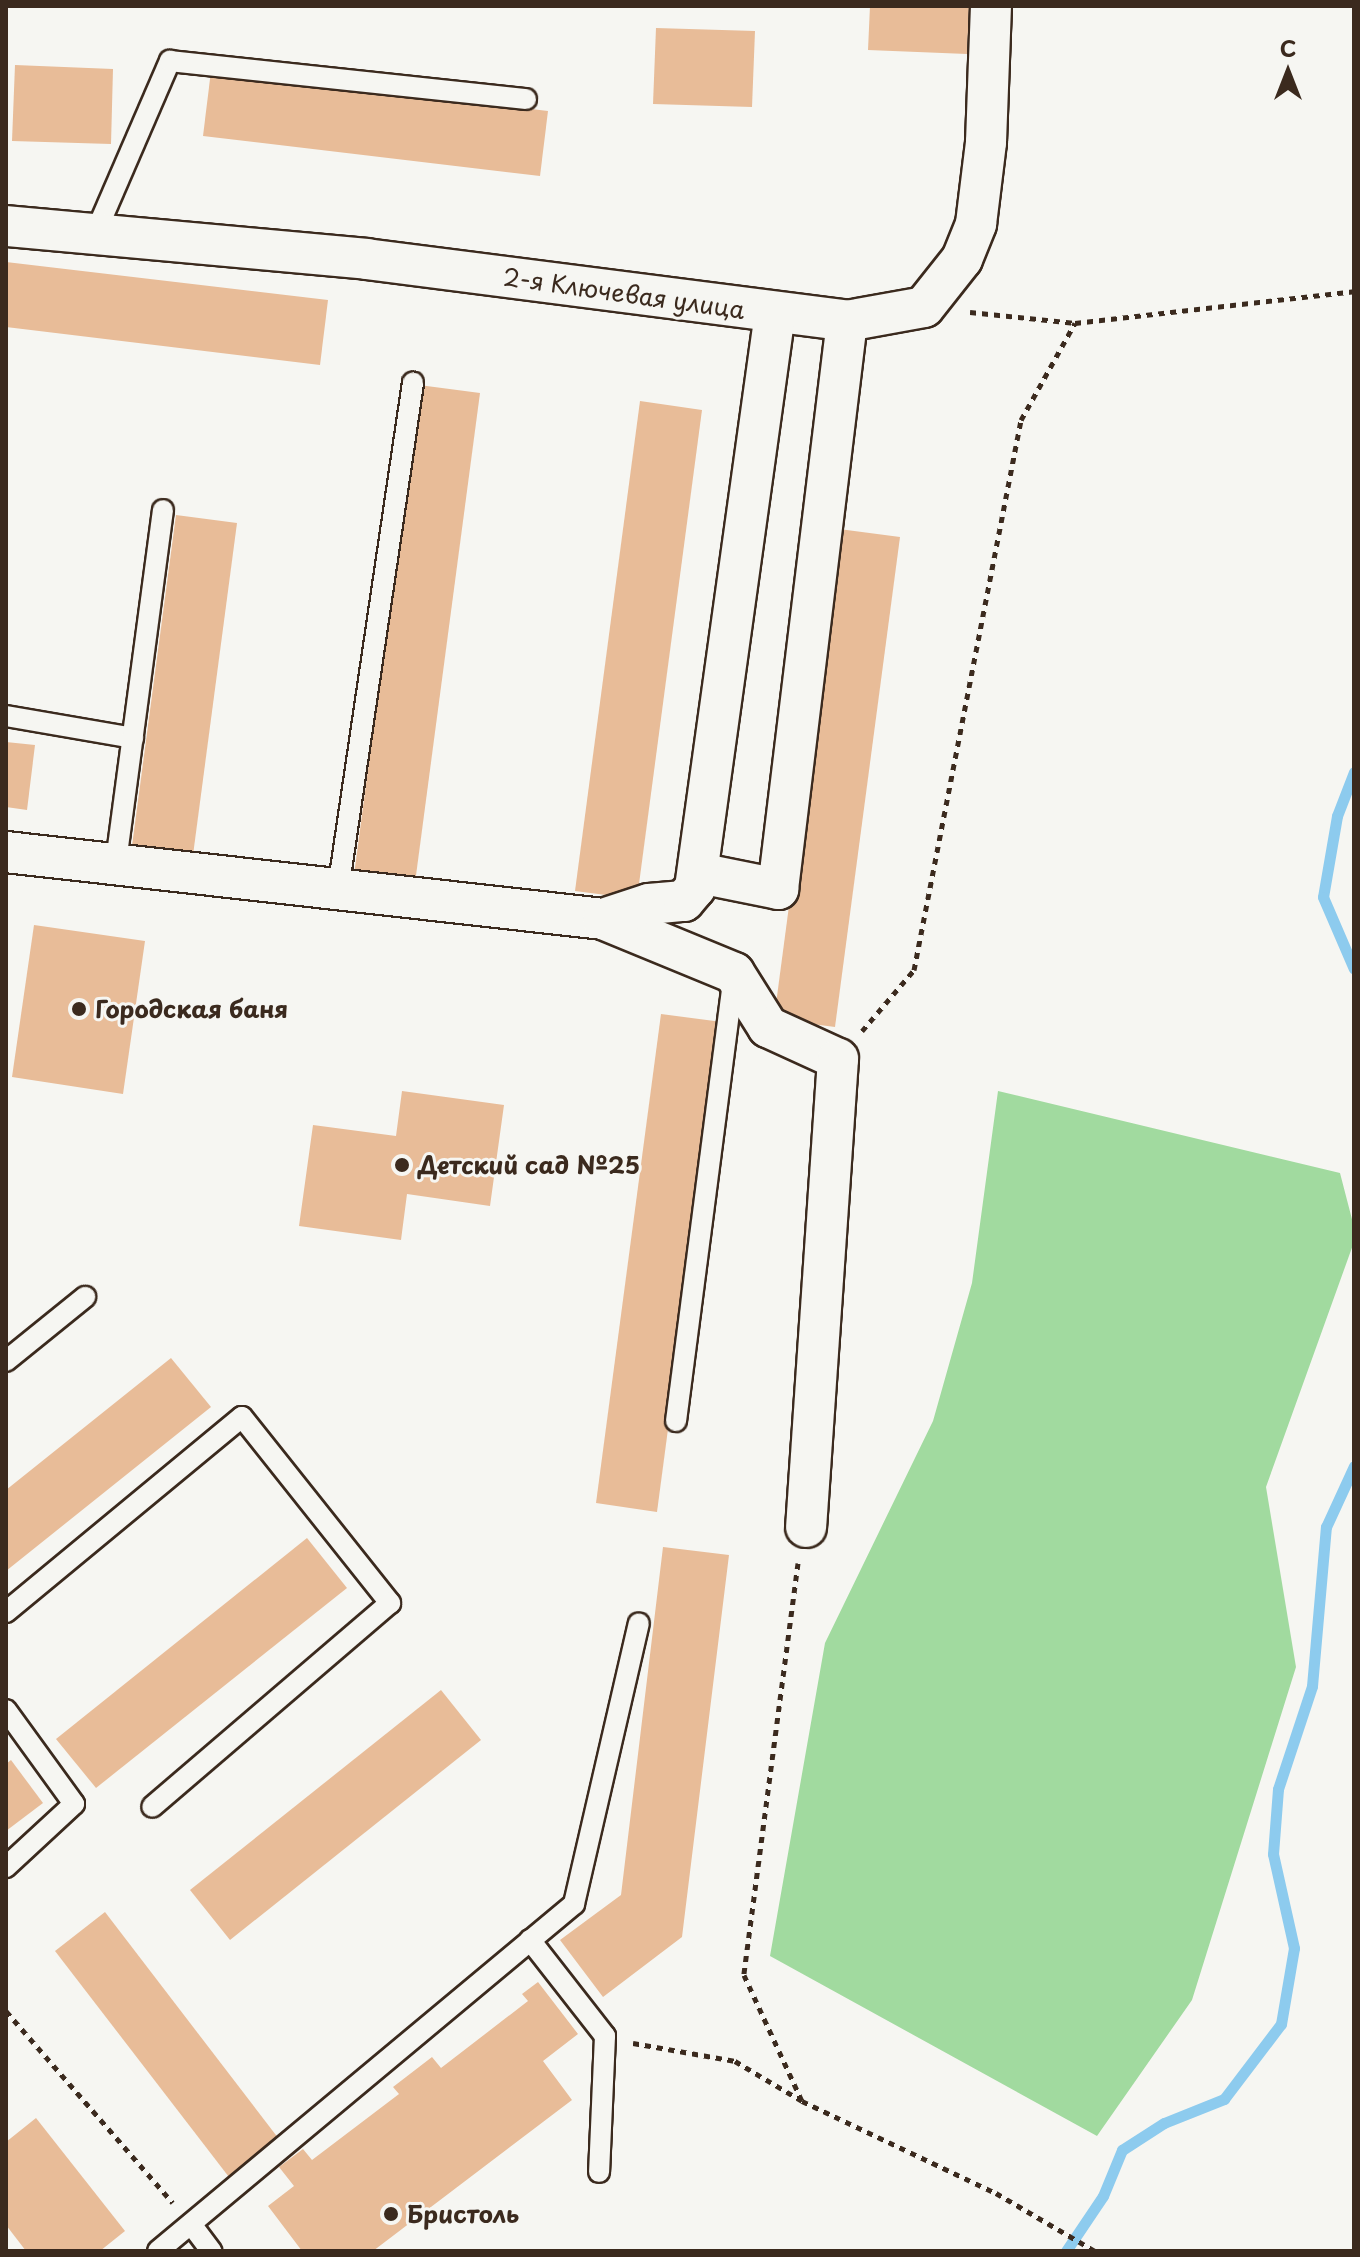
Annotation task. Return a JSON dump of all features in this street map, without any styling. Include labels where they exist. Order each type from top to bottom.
[{"type":"street","points":[[924,307],[962,259],[976,224],[986,142],[991,6]]},
{"type":"street","name":"2-я Ключевая улица","points":[[6,226],[366,259],[847,321],[924,307]]},
{"type":"street","points":[[603,919],[649,904],[684,901],[695,888],[775,313]]},
{"type":"street","points":[[699,873],[778,889],[847,321]]},
{"type":"street","points":[[6,852],[603,919],[734,973],[768,1027],[838,1059],[806,1527]]},
{"type":"lane","points":[[95,234],[170,61],[526,99]]},
{"type":"lane","points":[[338,890],[413,383]]},
{"type":"lane","points":[[116,862],[163,510]]},
{"type":"lane","points":[[6,716],[133,738]]},
{"type":"lane","points":[[676,1421],[734,973]]},
{"type":"lane","points":[[6,1361],[85,1297]]},
{"type":"lane","points":[[6,1612],[242,1417],[390,1603],[152,1807]]},
{"type":"lane","points":[[158,2251],[574,1904],[639,1623]]},
{"type":"lane","points":[[6,1710],[74,1804],[6,1867]]},
{"type":"lane","points":[[530,1940],[605,2036],[599,2172]]},
{"type":"lane","points":[[191,2224],[211,2251]]},
{"type":"path","points":[[924,307],[1075,323],[1354,291]]},
{"type":"path","points":[[838,1059],[914,970],[1021,420],[1075,323]]},
{"type":"path","points":[[802,2101],[744,1975],[770,1801],[792,1589],[806,1527]]},
{"type":"path","points":[[6,2011],[191,2224]]},
{"type":"path","points":[[605,2036],[735,2061],[802,2101],[996,2193],[1095,2251]]},
{"type":"green space","points":[[998,1091],[1340,1173],[1354,1227],[1354,1242],[1266,1487],[1296,1667],[1192,2000],[1097,2136],[770,1956],[825,1643],[933,1421],[972,1283]]},
{"type":"building","points":[[870,6],[969,6],[967,54],[868,50]]},
{"type":"building","points":[[656,28],[755,31],[752,107],[653,104]]},
{"type":"building","points":[[15,65],[113,69],[111,144],[12,141]]},
{"type":"building","points":[[211,71],[548,111],[540,176],[203,136]]},
{"type":"building","points":[[6,262],[328,300],[320,365],[6,327]]},
{"type":"building","points":[[419,385],[480,393],[415,883],[354,875]]},
{"type":"building","points":[[640,401],[702,410],[637,899],[575,891]]},
{"type":"building","points":[[176,515],[237,523],[193,855],[132,846]]},
{"type":"building","points":[[839,529],[900,537],[835,1027],[774,1019]]},
{"type":"building","points":[[6,742],[35,745],[27,810],[6,807]]},
{"type":"building","name":"Городская баня","points":[[34,925],[145,941],[123,1094],[12,1077]]},
{"type":"building","points":[[661,1014],[722,1022],[657,1512],[596,1503]]},
{"type":"building","name":"Детский сад №25","points":[[402,1091],[504,1105],[490,1206],[407,1194],[401,1240],[299,1226],[313,1125],[396,1136]]},
{"type":"building","points":[[171,1358],[211,1407],[6,1571],[6,1490]]},
{"type":"building","points":[[307,1538],[347,1588],[96,1788],[56,1739]]},
{"type":"building","points":[[663,1547],[729,1555],[682,1937],[603,1997],[560,1940],[621,1895]]},
{"type":"building","points":[[441,1690],[481,1740],[230,1940],[190,1890]]},
{"type":"building","points":[[11,1760],[43,1803],[6,1831],[6,1764]]},
{"type":"building","points":[[105,1912],[282,2143],[232,2181],[55,1951]]},
{"type":"building","points":[[538,1982],[578,2034],[543,2061],[572,2100],[373,2251],[302,2251],[268,2206],[294,2186],[279,2167],[303,2149],[312,2160],[399,2094],[393,2087],[432,2057],[441,2068],[528,2001],[522,1994]]},
{"type":"building","points":[[36,2118],[125,2231],[100,2251],[26,2251],[6,2225],[6,2142]]},
{"type":"waterway","points":[[1354,772],[1337,816],[1323,897],[1354,969]]},
{"type":"waterway","points":[[1066,2251],[1103,2196],[1122,2150],[1164,2123],[1224,2099],[1281,2024],[1294,1948],[1273,1854],[1278,1789],[1312,1686],[1326,1527],[1354,1466]]},
{"type":"place","name":"Городская баня","points":[[79,1009]]},
{"type":"place","name":"Детский сад №25","points":[[402,1165]]},
{"type":"place","name":"Бристоль","points":[[391,2214]]}]
